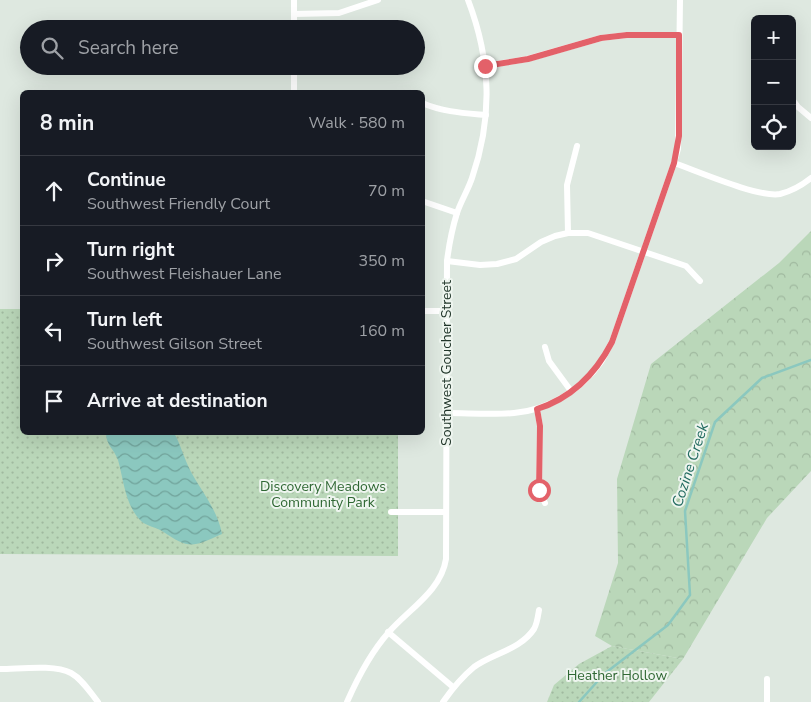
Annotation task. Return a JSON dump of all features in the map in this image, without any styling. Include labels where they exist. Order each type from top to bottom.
[{"type":"street","points":[[294,0],[294,20]]},
{"type":"street","points":[[294,14],[339,13],[378,0]]},
{"type":"street","name":"Southwest Goucher Street","points":[[347,702],[368,660],[388,632],[436,585],[444,570],[447,261],[457,213],[478,157],[486,115],[487,88],[485,66],[477,25],[468,0]]},
{"type":"street","points":[[446,412],[514,413],[548,406],[586,379],[601,362],[612,342],[674,163],[679,136],[680,0]]},
{"type":"street","points":[[485,66],[528,59],[601,38],[627,35],[679,35]]},
{"type":"street","points":[[294,75],[294,90]]},
{"type":"street","points":[[425,104],[448,111],[486,115]]},
{"type":"street","points":[[796,105],[811,118]]},
{"type":"street","points":[[568,233],[567,186],[577,146]]},
{"type":"street","points":[[674,163],[761,194],[778,194],[796,189],[811,178]]},
{"type":"street","points":[[425,202],[457,213]]},
{"type":"street","points":[[447,261],[480,265],[497,264],[516,258],[541,242],[568,233],[588,233],[686,266],[700,281]]},
{"type":"street","points":[[425,311],[446,311]]},
{"type":"street","points":[[545,347],[549,361],[571,391]]},
{"type":"street","points":[[537,409],[540,426],[539,490],[545,502]]},
{"type":"street","points":[[391,512],[445,512]]},
{"type":"street","points":[[443,702],[453,687],[475,666],[513,648],[524,640],[535,628],[539,610]]},
{"type":"street","points":[[388,632],[453,687]]},
{"type":"street","points":[[0,668],[56,669],[70,673],[89,690],[98,702]]},
{"type":"street","points":[[767,679],[767,702]]},
{"type":"green space","points":[[811,231],[811,471],[767,518],[683,659],[612,646],[595,636],[618,563],[617,479],[651,364],[779,263]]},
{"type":"green space","name":"Discovery Meadows Community Park","points":[[0,309],[20,309],[20,435],[398,435],[398,556],[0,554]]},
{"type":"green space","name":"Heather Hollow","points":[[612,646],[683,659],[649,702],[547,702],[554,685],[579,664]]},
{"type":"water","points":[[106,435],[175,435],[191,472],[217,517],[222,534],[197,544],[185,544],[141,521],[128,500],[118,460],[107,441]]},
{"type":"waterway","name":"Cozine Creek","points":[[579,702],[604,674],[668,625],[690,595],[685,511],[715,422],[762,378],[811,360]]},
{"type":"route","points":[[485,66],[528,59],[601,38],[627,35],[679,35],[679,136],[674,163],[612,342],[601,362],[586,379],[571,391],[548,406],[537,409],[540,426],[539,490]]}]
